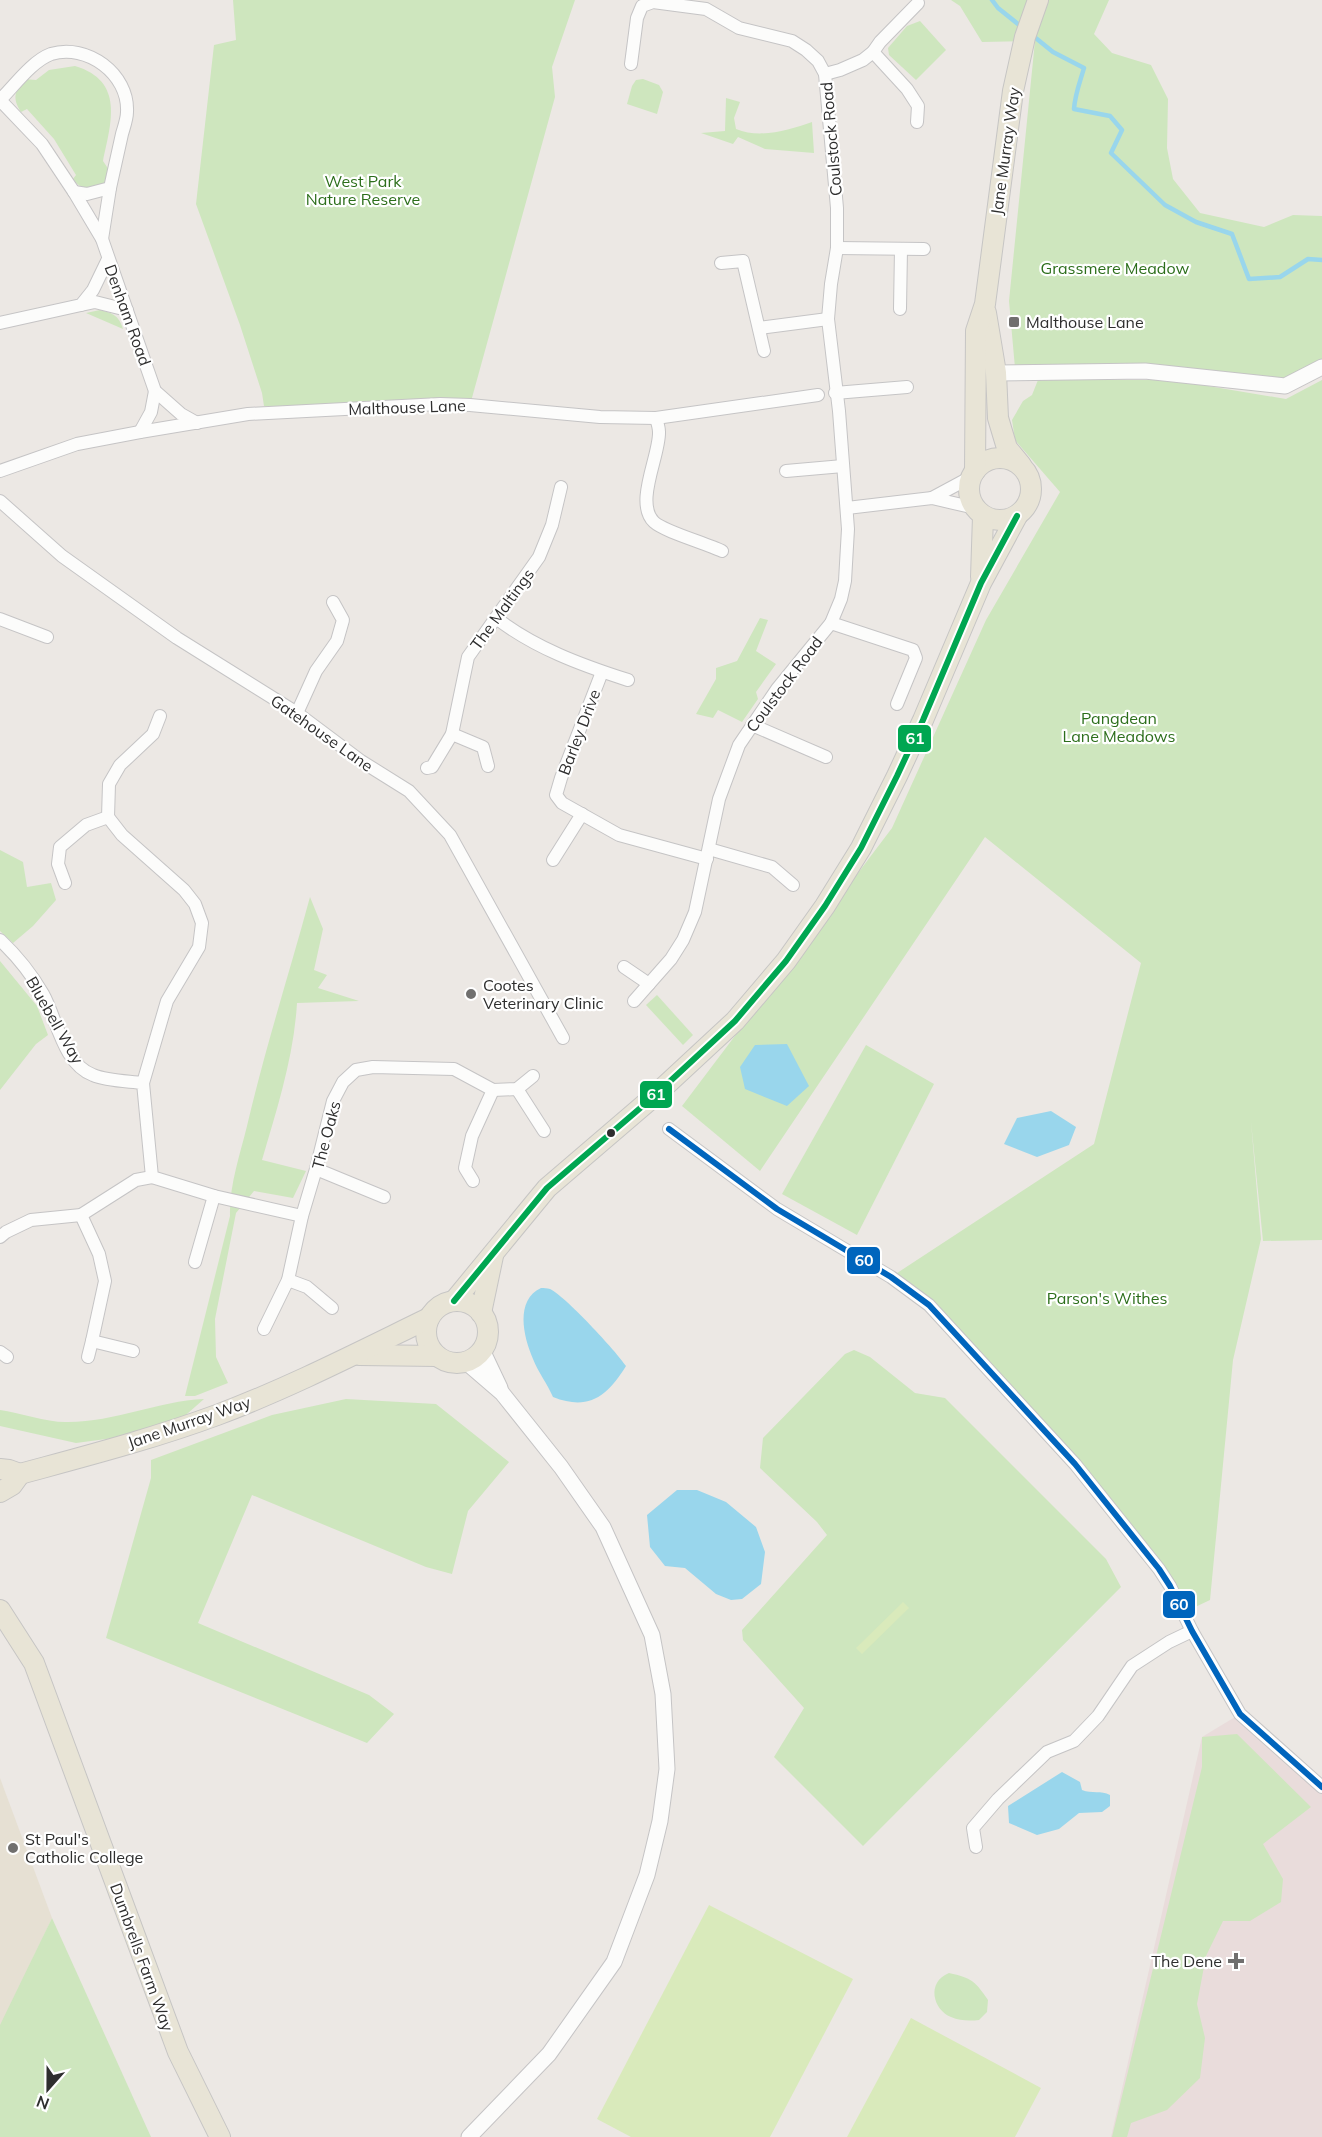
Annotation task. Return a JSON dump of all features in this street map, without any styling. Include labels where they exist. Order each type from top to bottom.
[{"type":"main road","name":"Jane Murray Way","points":[[973,474],[976,331],[985,304],[1013,91],[1028,29],[1038,0]]},
{"type":"main road","name":"Jane Murray Way","points":[[985,304],[996,373],[998,418],[1007,448],[1022,466]]},
{"type":"main road","points":[[454,1301],[547,1188],[652,1098],[727,1028],[786,961],[825,906],[861,848],[923,720],[981,583],[1032,493],[1028,474],[1022,466],[1005,458],[986,461],[973,474],[969,493],[980,512],[981,583]]},
{"type":"main road","points":[[980,512],[1000,521],[1017,516]]},
{"type":"main road","points":[[481,1313],[495,1251]]},
{"type":"main road","points":[[454,1301],[464,1302],[481,1313],[486,1322],[487,1331],[486,1341],[474,1356],[456,1363],[437,1356],[430,1348],[426,1338],[429,1318],[435,1310],[454,1301]]},
{"type":"main road","name":"Jane Murray Way","points":[[20,1474],[164,1433],[219,1414],[429,1318]]},
{"type":"main road","name":"Jane Murray Way","points":[[353,1354],[437,1356]]},
{"type":"main road","points":[[0,1469],[20,1474],[12,1485],[0,1492]]},
{"type":"main road","name":"Dumbrells Farm Way","points":[[0,1610],[34,1663],[178,2052],[220,2137]]},
{"type":"street","name":"Coulstock Road","points":[[631,64],[637,18],[642,6],[653,2],[706,5],[739,28],[792,41],[806,50],[818,62],[825,74],[837,208],[837,248],[828,319],[848,529],[845,581],[841,599],[831,622],[777,689],[739,745],[725,780],[695,912],[683,940],[671,959],[634,1001]]},
{"type":"street","points":[[825,74],[863,60],[918,3]]},
{"type":"street","name":"Denham Road","points":[[102,239],[127,111],[124,93],[117,77],[102,63],[86,54],[68,52],[50,54],[28,69],[0,100],[42,144],[102,239],[155,391],[181,414],[197,423]]},
{"type":"street","points":[[873,52],[907,89],[918,106],[917,122]]},
{"type":"street","points":[[74,192],[87,194],[110,189]]},
{"type":"street","points":[[837,248],[924,249]]},
{"type":"street","points":[[900,309],[901,249]]},
{"type":"street","points":[[81,305],[93,290],[108,259]]},
{"type":"street","points":[[721,263],[743,261],[764,351]]},
{"type":"street","points":[[0,323],[95,302],[127,310]]},
{"type":"street","points":[[759,328],[828,319]]},
{"type":"street","points":[[996,373],[1145,371],[1285,386],[1322,367]]},
{"type":"street","points":[[835,393],[907,387]]},
{"type":"street","points":[[140,432],[150,412],[155,391]]},
{"type":"street","name":"Malthouse Lane","points":[[0,471],[77,444],[248,414],[440,404],[600,417],[657,418],[818,395]]},
{"type":"street","points":[[657,418],[659,433],[646,497],[653,521],[663,528],[722,551]]},
{"type":"street","points":[[786,471],[843,466]]},
{"type":"street","points":[[932,498],[973,474]]},
{"type":"street","name":"The Maltings","points":[[427,768],[432,767],[452,734],[468,657],[529,573],[546,543],[561,487]]},
{"type":"street","points":[[847,508],[932,498],[980,512]]},
{"type":"street","name":"Gatehouse Lane","points":[[0,501],[62,556],[177,638],[297,713],[361,761],[409,791],[450,835],[563,1038]]},
{"type":"street","points":[[297,713],[316,671],[337,641],[343,620],[333,602]]},
{"type":"street","name":"Barley Drive","points":[[496,618],[531,642],[602,672],[628,680]]},
{"type":"street","points":[[0,619],[47,637]]},
{"type":"street","name":"Coulstock Road","points":[[831,622],[913,650],[916,658],[897,704]]},
{"type":"street","name":"Barley Drive","points":[[602,672],[556,795],[562,803],[619,835],[708,854]]},
{"type":"street","points":[[152,1177],[143,1083],[167,1001],[199,947],[202,923],[195,904],[184,890],[122,835],[108,817],[109,784],[120,765],[153,734],[159,716]]},
{"type":"street","points":[[752,725],[826,757]]},
{"type":"street","points":[[452,734],[483,747],[488,766]]},
{"type":"street","points":[[553,860],[582,814]]},
{"type":"street","points":[[65,883],[58,864],[60,847],[86,825],[108,817]]},
{"type":"street","points":[[708,854],[772,867],[793,885]]},
{"type":"street","name":"Bluebell Way","points":[[0,940],[11,950],[43,995],[60,1035],[77,1065],[92,1075],[143,1083]]},
{"type":"street","points":[[624,967],[649,984]]},
{"type":"street","name":"The Oaks","points":[[264,1329],[288,1280],[302,1216],[333,1101],[344,1082],[356,1070],[373,1067],[454,1069],[493,1090]]},
{"type":"street","points":[[473,1181],[465,1168],[472,1136],[493,1090],[517,1089],[532,1076]]},
{"type":"street","points":[[517,1089],[544,1131]]},
{"type":"street","points":[[669,1129],[777,1209],[891,1277],[929,1305],[1075,1464],[1159,1569],[1240,1714],[1322,1787]]},
{"type":"street","points":[[316,1169],[384,1197]]},
{"type":"street","points":[[0,1237],[31,1220],[81,1215],[136,1179],[152,1177],[214,1196],[302,1216]]},
{"type":"street","points":[[195,1262],[214,1196]]},
{"type":"street","points":[[81,1215],[99,1254],[105,1281],[87,1357]]},
{"type":"street","points":[[288,1280],[307,1287],[332,1308]]},
{"type":"street","points":[[92,1341],[134,1351]]},
{"type":"street","points":[[469,2137],[549,2054],[614,1962],[647,1875],[660,1821],[667,1769],[663,1694],[652,1635],[603,1527],[561,1467],[474,1356]]},
{"type":"street","points":[[976,1847],[973,1828],[998,1799],[1047,1752],[1074,1742],[1098,1716],[1132,1666],[1169,1642],[1192,1631]]},
{"type":"shaded area","name":"The Dene","points":[[1240,1714],[1322,1785],[1322,2137],[1111,2137],[1202,1737]]},
{"type":"shaded area","name":"St Paul's Catholic College","points":[[0,1778],[52,1918],[0,2028]]},
{"type":"green space","name":"West Park Nature Reserve","points":[[233,0],[575,0],[552,67],[555,97],[470,405],[264,406],[240,325],[196,204],[214,45],[236,40]]},
{"type":"green space","name":"Grassmere Meadow","points":[[951,0],[1109,0],[1094,34],[1112,53],[1151,65],[1168,99],[1167,148],[1173,179],[1200,213],[1264,227],[1293,215],[1322,216],[1322,359],[1282,382],[1206,370],[1015,368],[1009,301],[1035,41],[982,42],[960,6]]},
{"type":"green space","points":[[920,21],[946,50],[916,80],[889,55],[888,48],[907,26]]},
{"type":"green space","points":[[75,66],[91,73],[102,82],[111,105],[109,132],[103,161],[111,173],[107,183],[88,189],[81,187],[73,179],[76,175],[54,139],[27,109],[21,112],[16,99],[16,91],[23,79],[36,80],[49,70]]},
{"type":"green space","points":[[643,79],[659,85],[663,92],[657,114],[627,104],[632,86],[636,80]]},
{"type":"green space","points":[[726,98],[740,102],[734,118],[736,129],[745,132],[774,132],[812,122],[814,153],[765,149],[738,137],[733,144],[701,133],[725,131]]},
{"type":"green space","points":[[100,310],[115,316],[123,329],[86,313]]},
{"type":"green space","points":[[1038,380],[1172,380],[1286,399],[1322,380],[1322,1240],[1263,1241],[1251,1122],[1261,1239],[1233,1360],[1210,1600],[1191,1609],[1182,1595],[929,1305],[891,1277],[1094,1144],[1141,963],[985,837],[760,1171],[682,1106],[892,828],[986,620],[1060,492],[1015,440],[1012,420],[1023,401],[1032,395]]},
{"type":"green space","points":[[760,618],[768,620],[756,651],[776,664],[756,692],[758,699],[742,722],[718,710],[713,718],[696,714],[716,679],[716,668],[737,661]]},
{"type":"green space","points":[[0,850],[23,862],[27,887],[51,883],[56,900],[33,926],[13,943],[0,931]]},
{"type":"green space","points":[[310,897],[323,929],[314,970],[327,975],[318,988],[359,1001],[297,1003],[289,1063],[262,1160],[306,1171],[293,1198],[254,1191],[236,1213],[215,1319],[216,1357],[228,1383],[195,1396],[185,1396],[230,1216],[231,1193],[238,1159]]},
{"type":"green space","points":[[0,961],[37,1006],[48,1035],[36,1044],[0,1090]]},
{"type":"green space","points":[[657,995],[693,1035],[683,1045],[646,1005]]},
{"type":"green space","points":[[866,1045],[934,1084],[857,1235],[782,1194]]},
{"type":"green space","points":[[854,1350],[870,1357],[915,1393],[945,1398],[1106,1559],[1121,1587],[863,1846],[774,1757],[804,1708],[743,1640],[742,1630],[827,1535],[817,1522],[760,1468],[763,1438],[845,1354]]},
{"type":"green space","points":[[204,1399],[179,1421],[121,1437],[76,1443],[0,1426],[0,1410],[68,1422],[103,1419],[170,1403]]},
{"type":"green space","points":[[346,1399],[436,1404],[509,1462],[468,1511],[452,1574],[426,1567],[252,1495],[198,1623],[369,1695],[394,1714],[367,1743],[106,1638],[151,1478],[151,1460],[272,1415]]},
{"type":"green space","points":[[903,1602],[909,1608],[862,1654],[856,1648]]},
{"type":"green space","points":[[1237,1734],[1311,1807],[1263,1844],[1283,1879],[1281,1902],[1250,1921],[1223,1921],[1206,1956],[1197,2004],[1205,2038],[1200,2078],[1167,2110],[1131,2123],[1127,2137],[1112,2137],[1202,1767],[1202,1737]]},
{"type":"green space","points":[[709,1905],[853,1979],[770,2137],[631,2137],[597,2119]]},
{"type":"green space","points":[[52,1918],[151,2137],[0,2137],[0,2025]]},
{"type":"green space","points":[[949,1973],[972,1981],[988,2000],[987,2012],[979,2020],[954,2018],[945,2013],[936,2002],[937,1983]]},
{"type":"green space","points":[[911,2018],[1041,2088],[1015,2137],[847,2137]]},
{"type":"water","points":[[787,1044],[809,1086],[787,1106],[745,1089],[740,1067],[755,1045]]},
{"type":"water","points":[[1051,1111],[1076,1127],[1069,1145],[1037,1157],[1004,1144],[1017,1118]]},
{"type":"water","points":[[541,1288],[557,1293],[578,1312],[626,1366],[612,1386],[586,1402],[565,1401],[553,1397],[529,1350],[524,1330],[524,1310],[527,1301]]},
{"type":"water","points":[[677,1490],[697,1490],[726,1502],[756,1527],[765,1552],[761,1584],[742,1599],[731,1600],[716,1594],[685,1568],[665,1566],[650,1547],[647,1515]]},
{"type":"water","points":[[1062,1772],[1080,1782],[1082,1790],[1110,1795],[1110,1806],[1102,1812],[1079,1813],[1059,1829],[1037,1835],[1009,1823],[1008,1806]]},
{"type":"waterway","points":[[992,0],[998,8],[1023,28]]},
{"type":"waterway","points":[[1032,35],[1053,52],[1084,68],[1074,109],[1110,116],[1122,130],[1111,153],[1165,205],[1196,222],[1232,234],[1249,279],[1280,277],[1308,259],[1322,260]]},
{"type":"transit line","name":"61","points":[[454,1301],[547,1188],[652,1098],[735,1021],[786,961],[825,906],[861,848],[923,720],[981,583],[1017,516]]},
{"type":"transit line","name":"60","points":[[669,1129],[777,1209],[891,1277],[929,1305],[1075,1464],[1159,1569],[1240,1714],[1322,1787]]},
{"type":"place","name":"Malthouse Lane","points":[[1014,322]]},
{"type":"place","name":"Cootes Veterinary Clinic","points":[[471,994]]},
{"type":"place","name":"St Paul's Catholic College","points":[[13,1848]]},
{"type":"place","name":"The Dene","points":[[1236,1961]]},
{"type":"park label","name":"Pangdean Lane Meadows","points":[[1119,727]]},
{"type":"park label","name":"Parson's Withes","points":[[1107,1298]]}]
